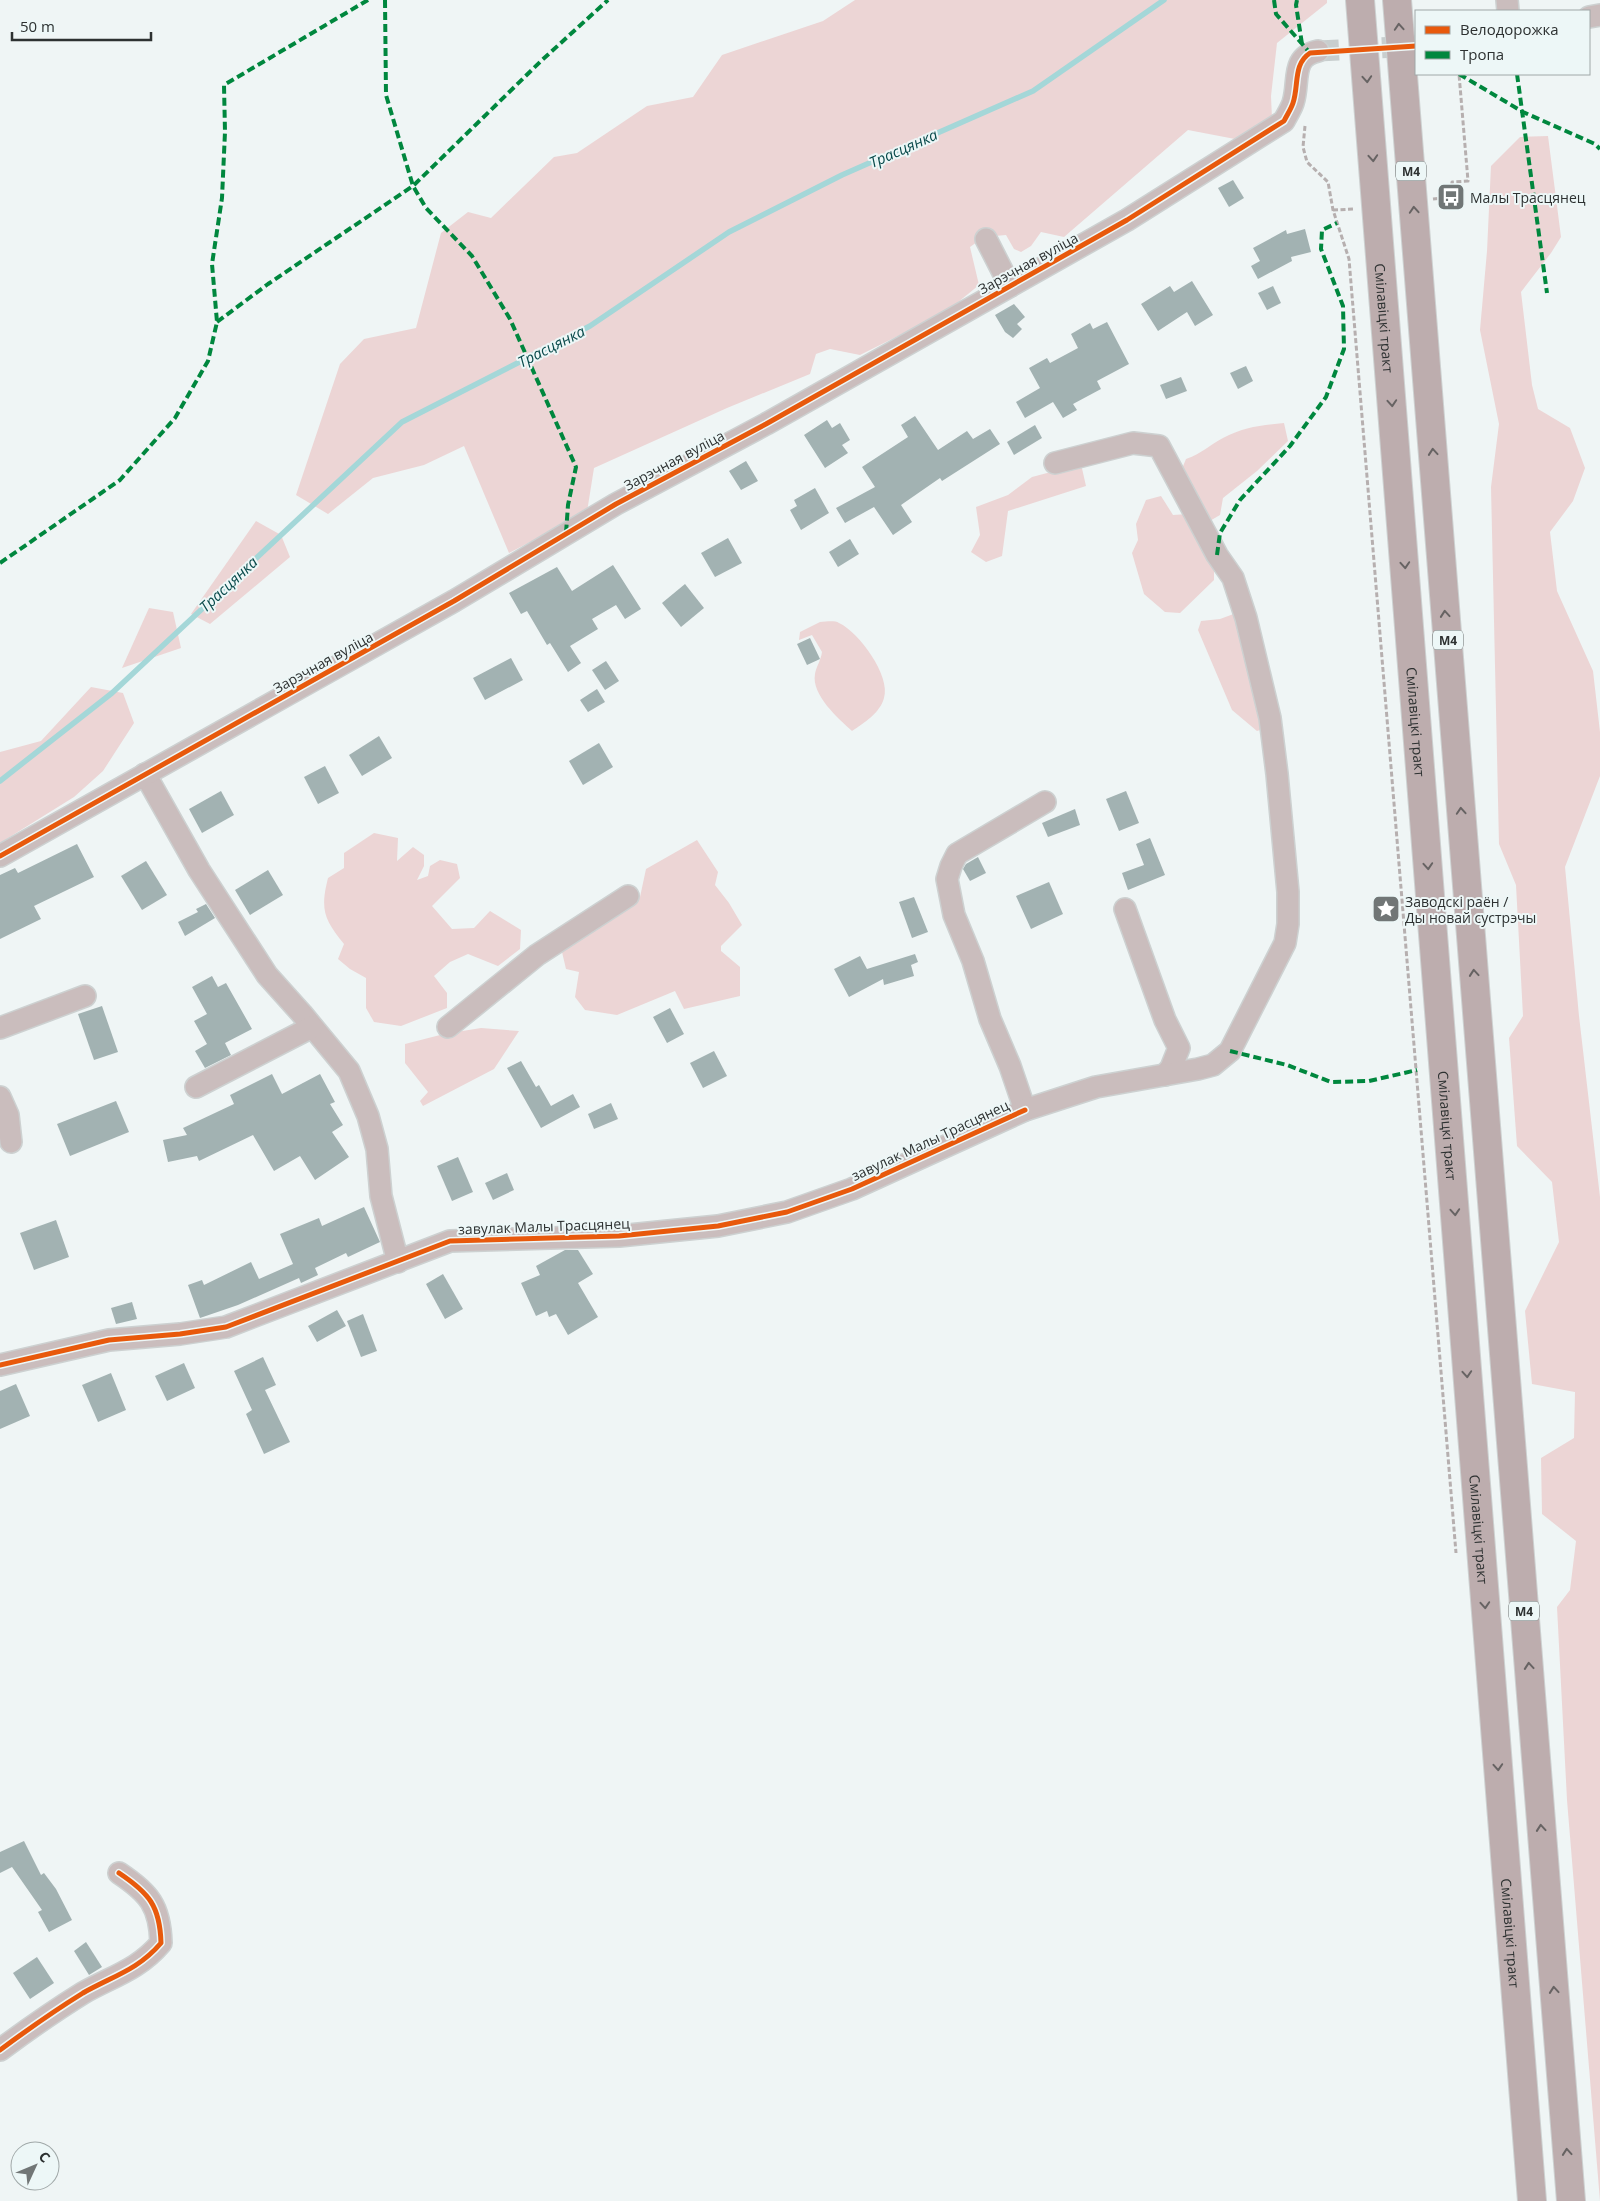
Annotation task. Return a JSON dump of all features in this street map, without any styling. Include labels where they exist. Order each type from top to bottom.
[{"type":"highway","name":"Смілавіцкі тракт","points":[[1360,0],[1532,2201]]},
{"type":"highway","name":"М4","points":[[1397,0],[1571,2201]]},
{"type":"street","name":"Зарэчная вуліца","points":[[0,856],[454,601],[616,504],[766,424],[1127,220],[1284,121],[1293,104],[1299,66],[1303,58],[1318,51]]},
{"type":"street","points":[[986,239],[1010,286]]},
{"type":"street","name":"завулак Малы Трасцянец","points":[[0,1365],[109,1340],[180,1334],[226,1327],[450,1241],[618,1236],[718,1226],[787,1212],[852,1189],[1025,1110],[1096,1087],[1213,1065],[1230,1051],[1285,943],[1288,924],[1288,892],[1270,718],[1246,618],[1233,578],[1217,555],[1159,446],[1133,443],[1055,463]]},
{"type":"street","points":[[145,774],[199,870],[267,975],[348,1071],[368,1116],[377,1149],[381,1196],[398,1262]]},
{"type":"street","points":[[1025,1110],[1010,1066],[990,1019],[973,961],[954,915],[948,879],[951,866],[957,854],[1046,802]]},
{"type":"street","points":[[448,1027],[537,955],[628,896]]},
{"type":"street","points":[[1125,909],[1165,1020],[1179,1048],[1171,1068],[1165,1075]]},
{"type":"street","points":[[0,1028],[85,996]]},
{"type":"street","points":[[196,1087],[312,1027]]},
{"type":"street","points":[[0,1097],[8,1115],[11,1142]]},
{"type":"street","points":[[0,2050],[56,2010],[90,1990],[138,1966],[161,1943],[160,1922],[147,1895],[119,1873]]},
{"type":"path","points":[[1451,198],[1452,182],[1468,181],[1459,75]]},
{"type":"path","points":[[1305,120],[1303,147],[1307,162],[1328,182],[1333,210],[1349,259],[1457,1556]]},
{"type":"shaded area","points":[[855,0],[1327,0],[1327,3],[1277,43],[1271,96],[1272,119],[1235,139],[1188,130],[1064,237],[1041,232],[1031,246],[1021,252],[1014,249],[1006,235],[984,237],[970,247],[979,285],[946,312],[860,355],[830,349],[816,354],[810,374],[727,408],[594,468],[587,512],[509,553],[464,446],[424,465],[373,478],[328,514],[296,495],[340,364],[364,339],[416,328],[441,233],[468,212],[491,218],[554,157],[577,153],[647,106],[693,97],[722,55],[823,21]]},
{"type":"shaded area","points":[[1548,136],[1561,237],[1521,292],[1532,385],[1538,409],[1570,428],[1585,468],[1573,501],[1550,532],[1557,591],[1593,671],[1600,732],[1600,776],[1565,867],[1579,1016],[1600,1197],[1600,2201],[1567,1800],[1557,1607],[1570,1590],[1576,1541],[1542,1514],[1541,1458],[1574,1438],[1575,1392],[1532,1384],[1525,1311],[1559,1242],[1552,1182],[1517,1146],[1509,1038],[1523,1016],[1516,885],[1499,844],[1491,487],[1499,424],[1480,330],[1487,251],[1491,166],[1520,137]]},
{"type":"shaded area","points":[[1284,423],[1288,441],[1257,471],[1223,498],[1220,515],[1208,522],[1181,471],[1186,459],[1238,431]]},
{"type":"shaded area","points":[[1081,464],[1086,486],[1008,511],[1002,556],[986,562],[971,552],[980,535],[976,507],[1008,495],[1032,477]]},
{"type":"shaded area","points":[[1161,496],[1173,515],[1188,514],[1214,566],[1214,580],[1180,613],[1165,612],[1144,594],[1132,553],[1138,540],[1136,524],[1146,500]]},
{"type":"shaded area","points":[[256,521],[281,535],[290,557],[210,624],[191,614]]},
{"type":"shaded area","points":[[149,608],[173,612],[181,648],[122,668]]},
{"type":"shaded area","points":[[1239,612],[1266,728],[1257,731],[1232,710],[1198,630],[1201,621],[1220,619]]},
{"type":"shaded area","points":[[820,622],[837,622],[855,635],[872,656],[883,678],[885,689],[882,703],[871,717],[852,731],[827,706],[817,690],[815,674],[822,652],[812,635],[799,640],[800,632]]},
{"type":"shaded area","points":[[91,687],[123,693],[134,723],[103,771],[74,797],[0,843],[0,752],[41,741]]},
{"type":"shaded area","points":[[374,833],[398,838],[397,861],[413,847],[424,855],[424,866],[417,880],[428,876],[430,866],[440,860],[457,864],[460,878],[432,906],[452,929],[474,928],[490,911],[521,930],[520,949],[498,966],[468,954],[450,962],[434,976],[447,993],[447,1008],[401,1026],[374,1022],[366,1008],[366,978],[350,969],[338,959],[344,944],[328,921],[324,906],[328,878],[344,868],[344,853]]},
{"type":"shaded area","points":[[697,840],[718,872],[715,885],[729,903],[742,925],[721,946],[721,951],[740,967],[740,996],[684,1009],[675,991],[617,1015],[585,1010],[575,997],[579,972],[566,969],[562,952],[583,931],[640,897],[646,869]]},
{"type":"shaded area","points":[[481,1028],[519,1031],[494,1069],[423,1106],[420,1101],[428,1092],[405,1063],[405,1044],[444,1034]]},
{"type":"building","points":[[1233,180],[1244,198],[1229,207],[1218,188]]},
{"type":"building","points":[[1305,229],[1311,252],[1291,257],[1292,261],[1258,279],[1251,266],[1260,261],[1253,248],[1286,230],[1287,234]]},
{"type":"building","points":[[1192,281],[1213,315],[1195,326],[1187,312],[1158,331],[1141,304],[1170,286],[1174,292]]},
{"type":"building","points":[[1273,286],[1281,303],[1267,310],[1258,293]]},
{"type":"building","points":[[1014,304],[1025,317],[1017,324],[1022,329],[1013,338],[1005,332],[995,315]]},
{"type":"building","points":[[1107,322],[1129,364],[1097,381],[1101,389],[1073,404],[1077,410],[1063,418],[1053,402],[1025,418],[1016,402],[1040,388],[1029,368],[1047,358],[1050,363],[1078,348],[1071,334],[1090,323],[1093,329]]},
{"type":"building","points":[[1246,366],[1253,381],[1238,389],[1230,373]]},
{"type":"building","points":[[1181,377],[1187,391],[1166,399],[1160,385]]},
{"type":"building","points":[[915,416],[938,450],[967,431],[973,439],[990,429],[1000,444],[942,481],[940,478],[901,505],[912,522],[893,535],[874,507],[845,523],[836,508],[875,487],[862,467],[908,437],[901,425]]},
{"type":"building","points":[[827,420],[832,428],[840,423],[850,440],[842,445],[848,453],[825,468],[804,435]]},
{"type":"building","points":[[1035,425],[1042,438],[1014,455],[1007,442]]},
{"type":"building","points":[[746,461],[758,481],[741,490],[729,471]]},
{"type":"building","points":[[815,488],[829,513],[801,530],[790,510],[797,506],[794,500]]},
{"type":"building","points":[[728,538],[742,563],[715,577],[701,553]]},
{"type":"building","points":[[850,539],[859,554],[838,567],[829,552]]},
{"type":"building","points":[[613,565],[641,609],[625,619],[616,605],[592,619],[598,629],[570,646],[581,663],[568,672],[550,643],[547,645],[527,611],[521,614],[509,593],[557,567],[572,591]]},
{"type":"building","points":[[685,584],[704,608],[681,627],[662,603]]},
{"type":"building","points":[[810,638],[820,659],[807,665],[797,644]]},
{"type":"building","points":[[511,658],[523,680],[485,700],[473,678]]},
{"type":"building","points":[[606,661],[619,681],[605,690],[592,670]]},
{"type":"building","points":[[597,689],[605,702],[588,712],[580,700]]},
{"type":"building","points":[[379,736],[392,758],[362,776],[349,755]]},
{"type":"building","points":[[599,743],[613,767],[583,785],[569,761]]},
{"type":"building","points":[[325,766],[339,793],[318,804],[304,777]]},
{"type":"building","points":[[221,791],[234,815],[202,833],[189,809]]},
{"type":"building","points":[[1126,791],[1139,823],[1119,831],[1106,799]]},
{"type":"building","points":[[1075,809],[1080,825],[1048,837],[1042,823]]},
{"type":"building","points":[[1150,838],[1165,875],[1128,890],[1122,873],[1144,865],[1136,844]]},
{"type":"building","points":[[77,844],[94,877],[34,906],[41,919],[0,939],[0,875],[15,868],[18,873]]},
{"type":"building","points":[[978,857],[986,873],[970,881],[963,869],[966,864]]},
{"type":"building","points":[[146,861],[167,895],[142,910],[121,876]]},
{"type":"building","points":[[268,870],[283,895],[250,915],[235,890]]},
{"type":"building","points":[[1049,882],[1063,914],[1031,929],[1016,896]]},
{"type":"building","points":[[914,897],[928,932],[912,938],[899,902]]},
{"type":"building","points":[[206,904],[215,918],[185,936],[178,922],[198,912],[196,909]]},
{"type":"building","points":[[915,954],[918,962],[911,965],[914,976],[884,985],[883,979],[849,997],[834,969],[860,956],[867,969]]},
{"type":"building","points":[[212,976],[218,987],[226,983],[252,1029],[225,1043],[231,1055],[205,1068],[195,1051],[207,1044],[194,1021],[207,1014],[192,987]]},
{"type":"building","points":[[102,1006],[118,1052],[94,1060],[78,1014]]},
{"type":"building","points":[[670,1008],[684,1034],[667,1043],[653,1017]]},
{"type":"building","points":[[714,1051],[727,1076],[703,1088],[690,1063]]},
{"type":"building","points":[[521,1061],[536,1087],[539,1085],[551,1106],[573,1094],[580,1107],[541,1128],[507,1068]]},
{"type":"building","points":[[272,1074],[282,1094],[320,1074],[335,1102],[330,1104],[343,1125],[332,1132],[349,1157],[315,1180],[300,1156],[274,1171],[253,1135],[199,1161],[197,1156],[168,1162],[163,1140],[187,1135],[183,1128],[234,1104],[230,1095]]},
{"type":"building","points":[[116,1101],[129,1132],[70,1156],[57,1124]]},
{"type":"building","points":[[611,1103],[618,1119],[594,1129],[588,1114]]},
{"type":"building","points":[[458,1157],[473,1192],[452,1201],[437,1166]]},
{"type":"building","points":[[507,1173],[514,1190],[493,1200],[485,1183]]},
{"type":"building","points":[[364,1207],[380,1242],[348,1257],[346,1253],[315,1268],[318,1275],[301,1283],[299,1278],[238,1305],[200,1318],[188,1285],[202,1280],[204,1285],[251,1262],[259,1279],[293,1264],[280,1234],[319,1218],[322,1226]]},
{"type":"building","points":[[56,1220],[69,1257],[34,1270],[20,1233]]},
{"type":"building","points":[[565,1250],[578,1250],[593,1274],[578,1283],[598,1317],[568,1335],[556,1314],[549,1317],[547,1311],[536,1316],[521,1283],[540,1275],[536,1266]]},
{"type":"building","points":[[443,1274],[463,1309],[445,1319],[426,1284]]},
{"type":"building","points":[[132,1302],[137,1319],[116,1324],[111,1308]]},
{"type":"building","points":[[337,1310],[346,1326],[317,1342],[308,1326]]},
{"type":"building","points":[[363,1314],[377,1351],[361,1357],[347,1321]]},
{"type":"building","points":[[263,1357],[276,1385],[265,1390],[290,1442],[264,1454],[246,1414],[252,1410],[234,1371]]},
{"type":"building","points":[[184,1363],[195,1388],[167,1401],[155,1376]]},
{"type":"building","points":[[111,1373],[126,1410],[98,1422],[82,1385]]},
{"type":"building","points":[[16,1384],[30,1416],[0,1429],[0,1391]]},
{"type":"building","points":[[24,1841],[41,1875],[44,1873],[56,1889],[72,1920],[49,1932],[38,1912],[42,1910],[12,1867],[0,1873],[0,1852]]},
{"type":"building","points":[[86,1942],[102,1967],[89,1975],[74,1951]]},
{"type":"building","points":[[37,1957],[54,1983],[30,1999],[13,1973]]},
{"type":"waterway","name":"Трасцянка","points":[[0,781],[112,693],[402,422],[590,326],[729,232],[842,175],[1033,91],[1164,0]]},
{"type":"tunnel","points":[[1318,51],[1415,46]]},
{"type":"marked path","points":[[0,563],[120,480],[175,418],[208,361],[217,322],[212,264],[222,198],[225,132],[224,85],[368,0]]},
{"type":"marked path","points":[[385,0],[386,95],[413,186],[426,208],[472,256],[510,319],[576,467],[568,505],[566,533]]},
{"type":"marked path","points":[[217,322],[268,284],[413,186],[541,61],[608,0]]},
{"type":"marked path","points":[[1274,0],[1276,14],[1310,53]]},
{"type":"marked path","points":[[1297,0],[1296,5],[1302,44]]},
{"type":"marked path","points":[[1461,75],[1523,112],[1595,144],[1600,149]]},
{"type":"marked path","points":[[1517,75],[1547,293]]},
{"type":"marked path","points":[[1217,555],[1220,533],[1240,500],[1290,446],[1326,397],[1344,349],[1343,306],[1321,249],[1322,230],[1337,223]]},
{"type":"marked path","points":[[1230,1051],[1287,1065],[1331,1082],[1369,1081],[1417,1070]]},
{"type":"cycle path","points":[[0,856],[454,601],[616,504],[766,424],[1127,220],[1284,121],[1293,103],[1297,75],[1301,63],[1310,53],[1415,46]]},
{"type":"cycle path","points":[[0,1365],[109,1340],[180,1334],[226,1327],[450,1241],[619,1236],[718,1226],[787,1212],[852,1189],[1025,1110]]},
{"type":"cycle path","points":[[0,2050],[83,1993],[125,1972],[143,1960],[161,1943],[158,1919],[151,1902],[138,1887],[119,1873]]},
{"type":"place","name":"Малы Трасцянец","points":[[1451,197]]},
{"type":"place","name":"Заводскі раён / Ды новай сустрэчы","points":[[1386,909]]}]
